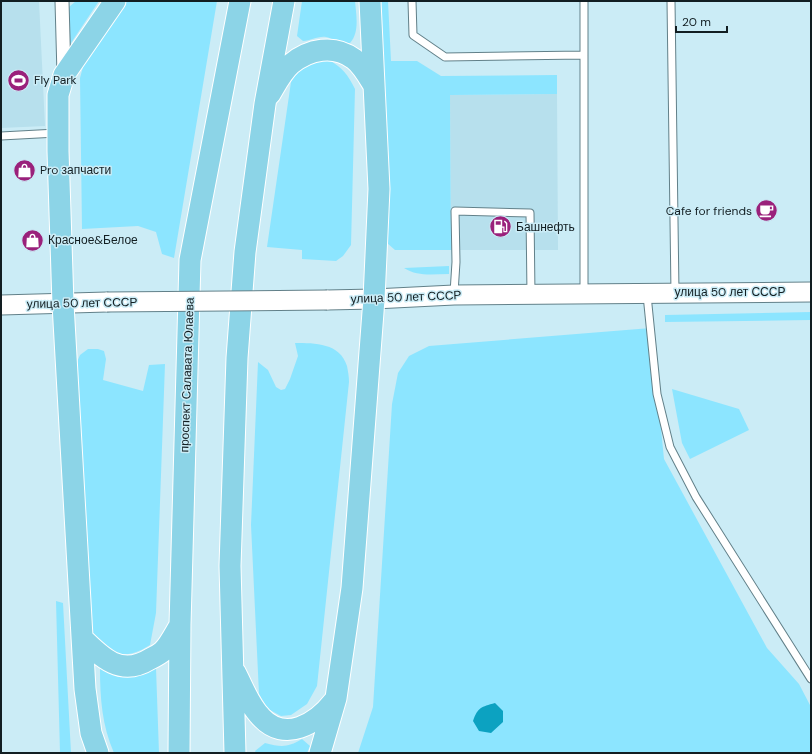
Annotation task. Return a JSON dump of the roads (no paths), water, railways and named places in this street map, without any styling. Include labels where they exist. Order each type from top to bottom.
[{"type":"main road","points":[[98,753],[91,743],[85,688],[63,304],[58,94],[64,75],[115,1]]},
{"type":"main road","name":"проспект Салавата Юлаева","points":[[179,753],[180,625],[190,260],[240,1]]},
{"type":"main road","points":[[235,753],[230,566],[237,358],[245,252],[265,104],[284,1]]},
{"type":"main road","points":[[320,753],[336,698],[352,588],[374,300],[379,189],[370,1]]},
{"type":"main road","points":[[265,104],[280,78],[290,65],[301,57],[315,51],[328,49],[344,53],[354,59],[364,70],[374,86]]},
{"type":"main road","name":"улица 50 лет СССР","points":[[1,305],[107,302],[374,300],[454,295],[811,292]]},
{"type":"main road","points":[[82,638],[100,656],[127,667],[145,662],[163,651],[180,625]]},
{"type":"main road","points":[[232,666],[252,706],[261,718],[271,725],[281,729],[291,729],[310,724],[326,712],[336,698]]},
{"type":"street","points":[[62,1],[64,75]]},
{"type":"lane","points":[[412,1],[413,35],[445,57],[584,55]]},
{"type":"lane","points":[[584,1],[584,294]]},
{"type":"lane","points":[[672,1],[675,293]]},
{"type":"lane","points":[[1,136],[58,133]]},
{"type":"lane","points":[[454,295],[456,262],[455,212],[530,213],[531,294]]},
{"type":"lane","points":[[647,293],[657,394],[670,448],[696,497],[811,679]]},
{"type":"place","name":"Fly Park","points":[[19,80]]},
{"type":"place","name":"Pro запчасти","points":[[24,170]]},
{"type":"place","name":"Cafe for friends","points":[[767,211]]},
{"type":"place","name":"Башнефть","points":[[500,227]]},
{"type":"place","name":"Красное&Белое","points":[[32,240]]}]
